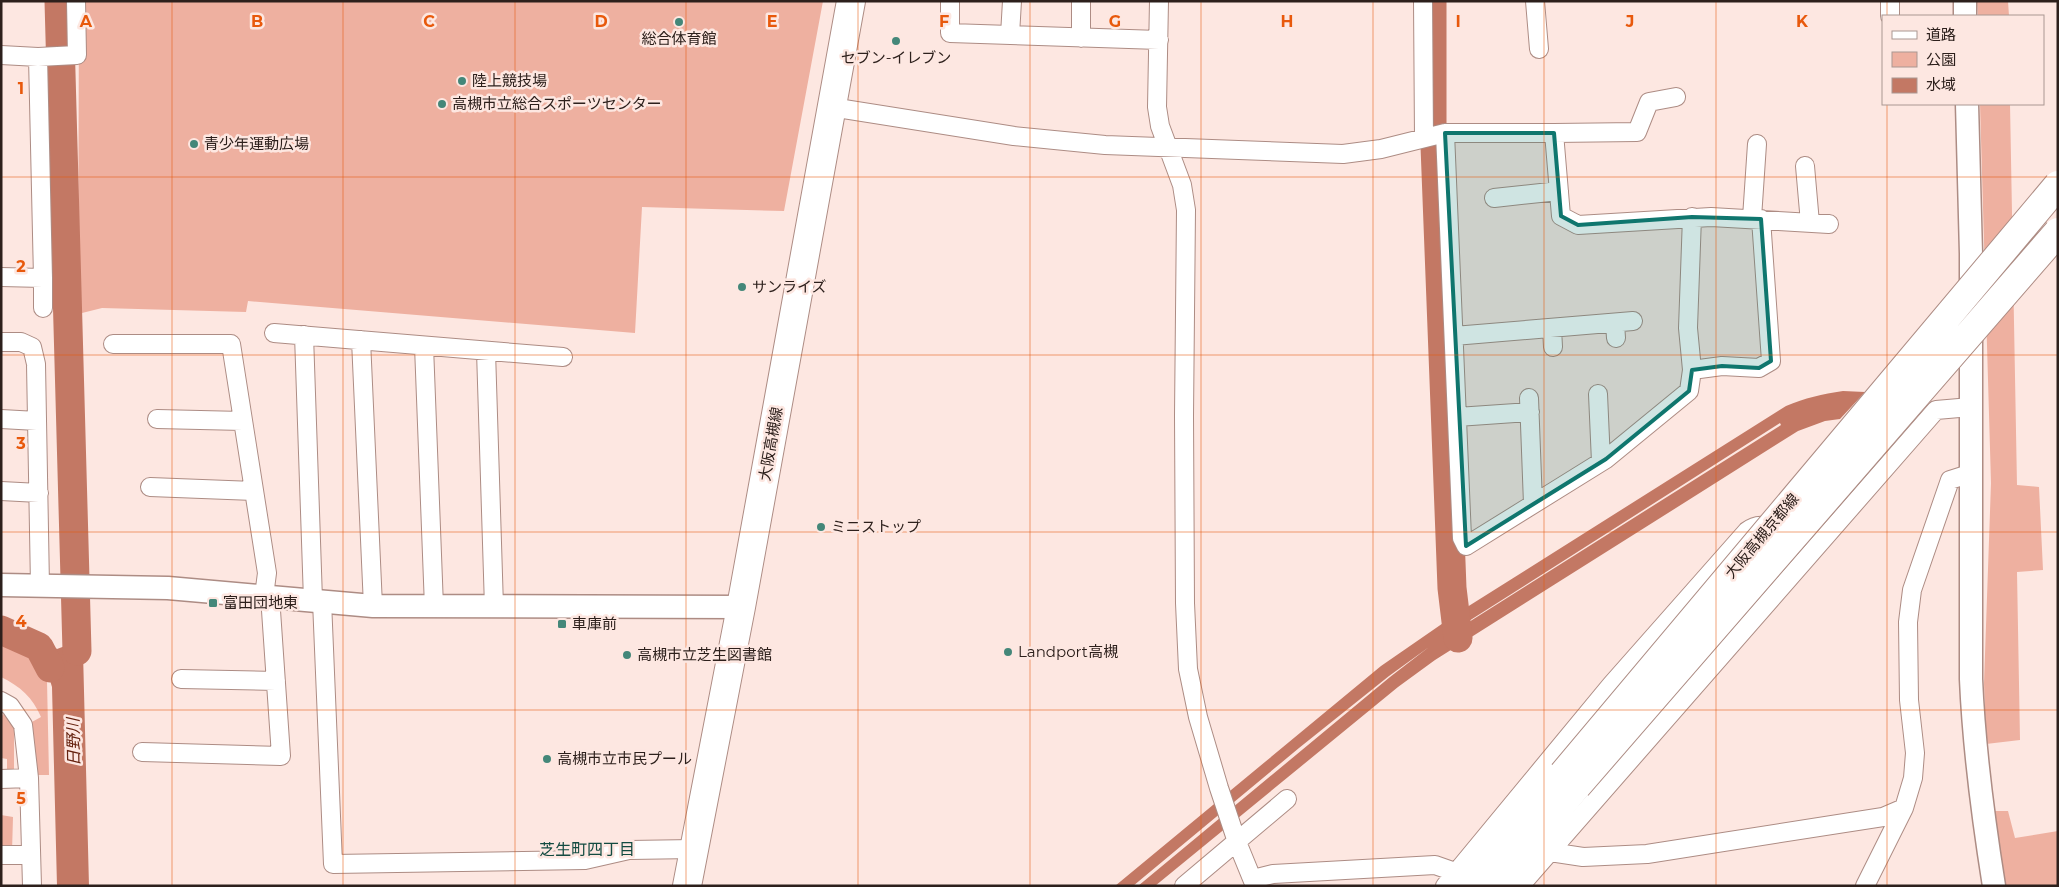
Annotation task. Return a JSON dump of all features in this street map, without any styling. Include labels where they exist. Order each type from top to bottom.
[{"type":"main road","name":"大阪高槻線","points":[[687,886],[741,608],[851,1]]},
{"type":"main road","name":"大阪高槻京都線","points":[[1494,886],[1570,780],[2058,185]]},
{"type":"main road","name":"大阪高槻京都線","points":[[1455,881],[1570,780],[2058,232]]},
{"type":"street","points":[[1,55],[42,57],[76,55],[76,1]]},
{"type":"street","points":[[950,1],[950,33],[1159,40]]},
{"type":"street","points":[[1010,35],[1012,1]]},
{"type":"street","points":[[1081,1],[1081,38]]},
{"type":"street","points":[[1160,1],[1157,107],[1160,126],[1182,185],[1186,210],[1184,416],[1185,603],[1188,669],[1198,717],[1219,788],[1237,842],[1254,882],[1273,874],[1435,865],[1455,881],[1611,685],[1747,531],[1755,526],[1762,526],[1771,527],[1782,533],[1793,546],[1798,567]]},
{"type":"street","points":[[1423,1],[1424,138]]},
{"type":"street","points":[[1535,1],[1539,49]]},
{"type":"street","points":[[1890,1],[1890,15]]},
{"type":"street","points":[[1965,1],[1965,15]]},
{"type":"street","points":[[42,57],[42,308]]},
{"type":"street","points":[[831,107],[1014,136],[1105,144],[1343,154],[1381,149],[1445,134],[1637,132],[1649,102],[1676,97]]},
{"type":"street","points":[[1967,105],[1971,254],[1972,473],[1970,639],[1973,720],[1981,804],[1994,886]]},
{"type":"street","points":[[1554,133],[1561,216],[1578,225],[1692,217],[1756,218],[1829,224]]},
{"type":"street","points":[[1445,134],[1462,538],[1466,546],[1601,462],[1689,391],[1692,370],[1688,328],[1692,217]]},
{"type":"street","points":[[1692,370],[1722,366],[1759,368],[1771,362],[1756,218],[1757,144]]},
{"type":"street","points":[[1805,166],[1810,223]]},
{"type":"street","points":[[1494,198],[1559,191]]},
{"type":"street","points":[[1,277],[42,278]]},
{"type":"street","points":[[1454,336],[1552,328],[1621,328]]},
{"type":"street","points":[[1552,328],[1553,348]]},
{"type":"street","points":[[274,333],[563,357]]},
{"type":"street","points":[[304,335],[317,601],[333,864],[584,860],[628,850],[694,849]]},
{"type":"street","points":[[361,340],[373,606]]},
{"type":"street","points":[[1,342],[21,342],[32,347],[36,364],[40,586]]},
{"type":"street","points":[[113,344],[231,344],[267,573],[267,596],[281,756],[142,752]]},
{"type":"street","points":[[424,346],[434,607]]},
{"type":"street","points":[[486,351],[494,607]]},
{"type":"street","points":[[1598,394],[1601,462]]},
{"type":"street","points":[[1457,417],[1529,404],[1533,504]]},
{"type":"street","points":[[1520,886],[1936,410],[1971,407]]},
{"type":"street","points":[[1,419],[37,421]]},
{"type":"street","points":[[157,419],[243,421]]},
{"type":"street","points":[[1865,886],[1904,808],[1913,778],[1915,753],[1909,700],[1908,622],[1912,590],[1950,480],[1972,473]]},
{"type":"street","points":[[150,487],[254,492]]},
{"type":"street","points":[[1,491],[38,493]]},
{"type":"street","points":[[1782,533],[1850,509]]},
{"type":"street","points":[[1,585],[168,588],[373,606],[741,608]]},
{"type":"street","points":[[181,679],[276,682]]},
{"type":"street","points":[[1,701],[10,706],[23,724],[30,778],[32,886]]},
{"type":"street","points":[[1,779],[30,778]]},
{"type":"street","points":[[1184,886],[1287,799]]},
{"type":"street","points":[[1550,852],[1583,857],[1647,854],[1883,817],[1904,808]]},
{"type":"street","points":[[1,855],[31,855]]},
{"type":"highlighted area","points":[[1445,133],[1554,133],[1561,216],[1578,225],[1692,217],[1761,219],[1771,361],[1759,368],[1722,366],[1692,370],[1689,391],[1606,459],[1466,546]]},
{"type":"green space","name":"高槻市立総合スポーツセンター","points":[[79,1],[823,1],[784,211],[642,207],[635,333],[248,301],[246,312],[102,308],[78,314]]},
{"type":"green space","points":[[1977,1],[2008,1],[2009,15],[1978,15]]},
{"type":"green space","points":[[1980,105],[2010,105],[2017,485],[2039,487],[2043,570],[2017,572],[2020,740],[1986,744],[1984,683],[1991,483]]},
{"type":"green space","points":[[1,638],[32,649],[38,658],[47,681],[49,775],[33,775],[30,723],[41,717],[25,693],[1,677]]},
{"type":"green space","points":[[3,714],[14,726],[14,776],[7,776],[7,759],[1,758],[1,718]]},
{"type":"green space","points":[[1993,811],[2008,811],[2015,838],[2058,831],[2058,886],[2004,886],[1998,834]]},
{"type":"green space","points":[[1,815],[13,817],[12,852],[1,852]]},
{"type":"water","points":[[1843,391],[1865,392],[1840,419],[1825,421],[1798,431],[1435,660],[1398,687],[1155,886],[1138,886],[1390,677],[1429,647],[1389,676],[1299,748],[1133,886],[1115,886],[1381,666],[1449,619],[1455,612],[1456,614],[1786,406],[1821,395]],"holes":[[[1780,423],[1781,425],[1461,627]]]},
{"type":"water","points":[[67,612],[82,613],[89,886],[57,886],[52,687],[42,662],[35,652],[23,642],[29,630],[57,649],[65,646],[68,640]]},
{"type":"waterway","points":[[59,1],[77,651]]},
{"type":"waterway","points":[[1432,1],[1432,126],[1435,146],[1452,588],[1458,638]]},
{"type":"waterway","name":"日野川","points":[[1,630],[39,647],[50,668]]},
{"type":"place","name":"総合体育館","points":[[679,22]]},
{"type":"place","name":"セブン-イレブン","points":[[896,41]]},
{"type":"place","name":"陸上競技場","points":[[462,81]]},
{"type":"place","name":"高槻市立総合スポーツセンター","points":[[442,104]]},
{"type":"place","name":"青少年運動広場","points":[[194,144]]},
{"type":"place","name":"サンライズ","points":[[742,287]]},
{"type":"place","name":"ミニストップ","points":[[821,527]]},
{"type":"place","name":"富田団地東","points":[[213,603]]},
{"type":"place","name":"車庫前","points":[[562,624]]},
{"type":"place","name":"Landport高槻","points":[[1008,652]]},
{"type":"place","name":"高槻市立芝生図書館","points":[[627,655]]},
{"type":"place","name":"高槻市立市民プール","points":[[547,759]]},
{"type":"district","name":"芝生町四丁目","points":[[587,849]]}]
